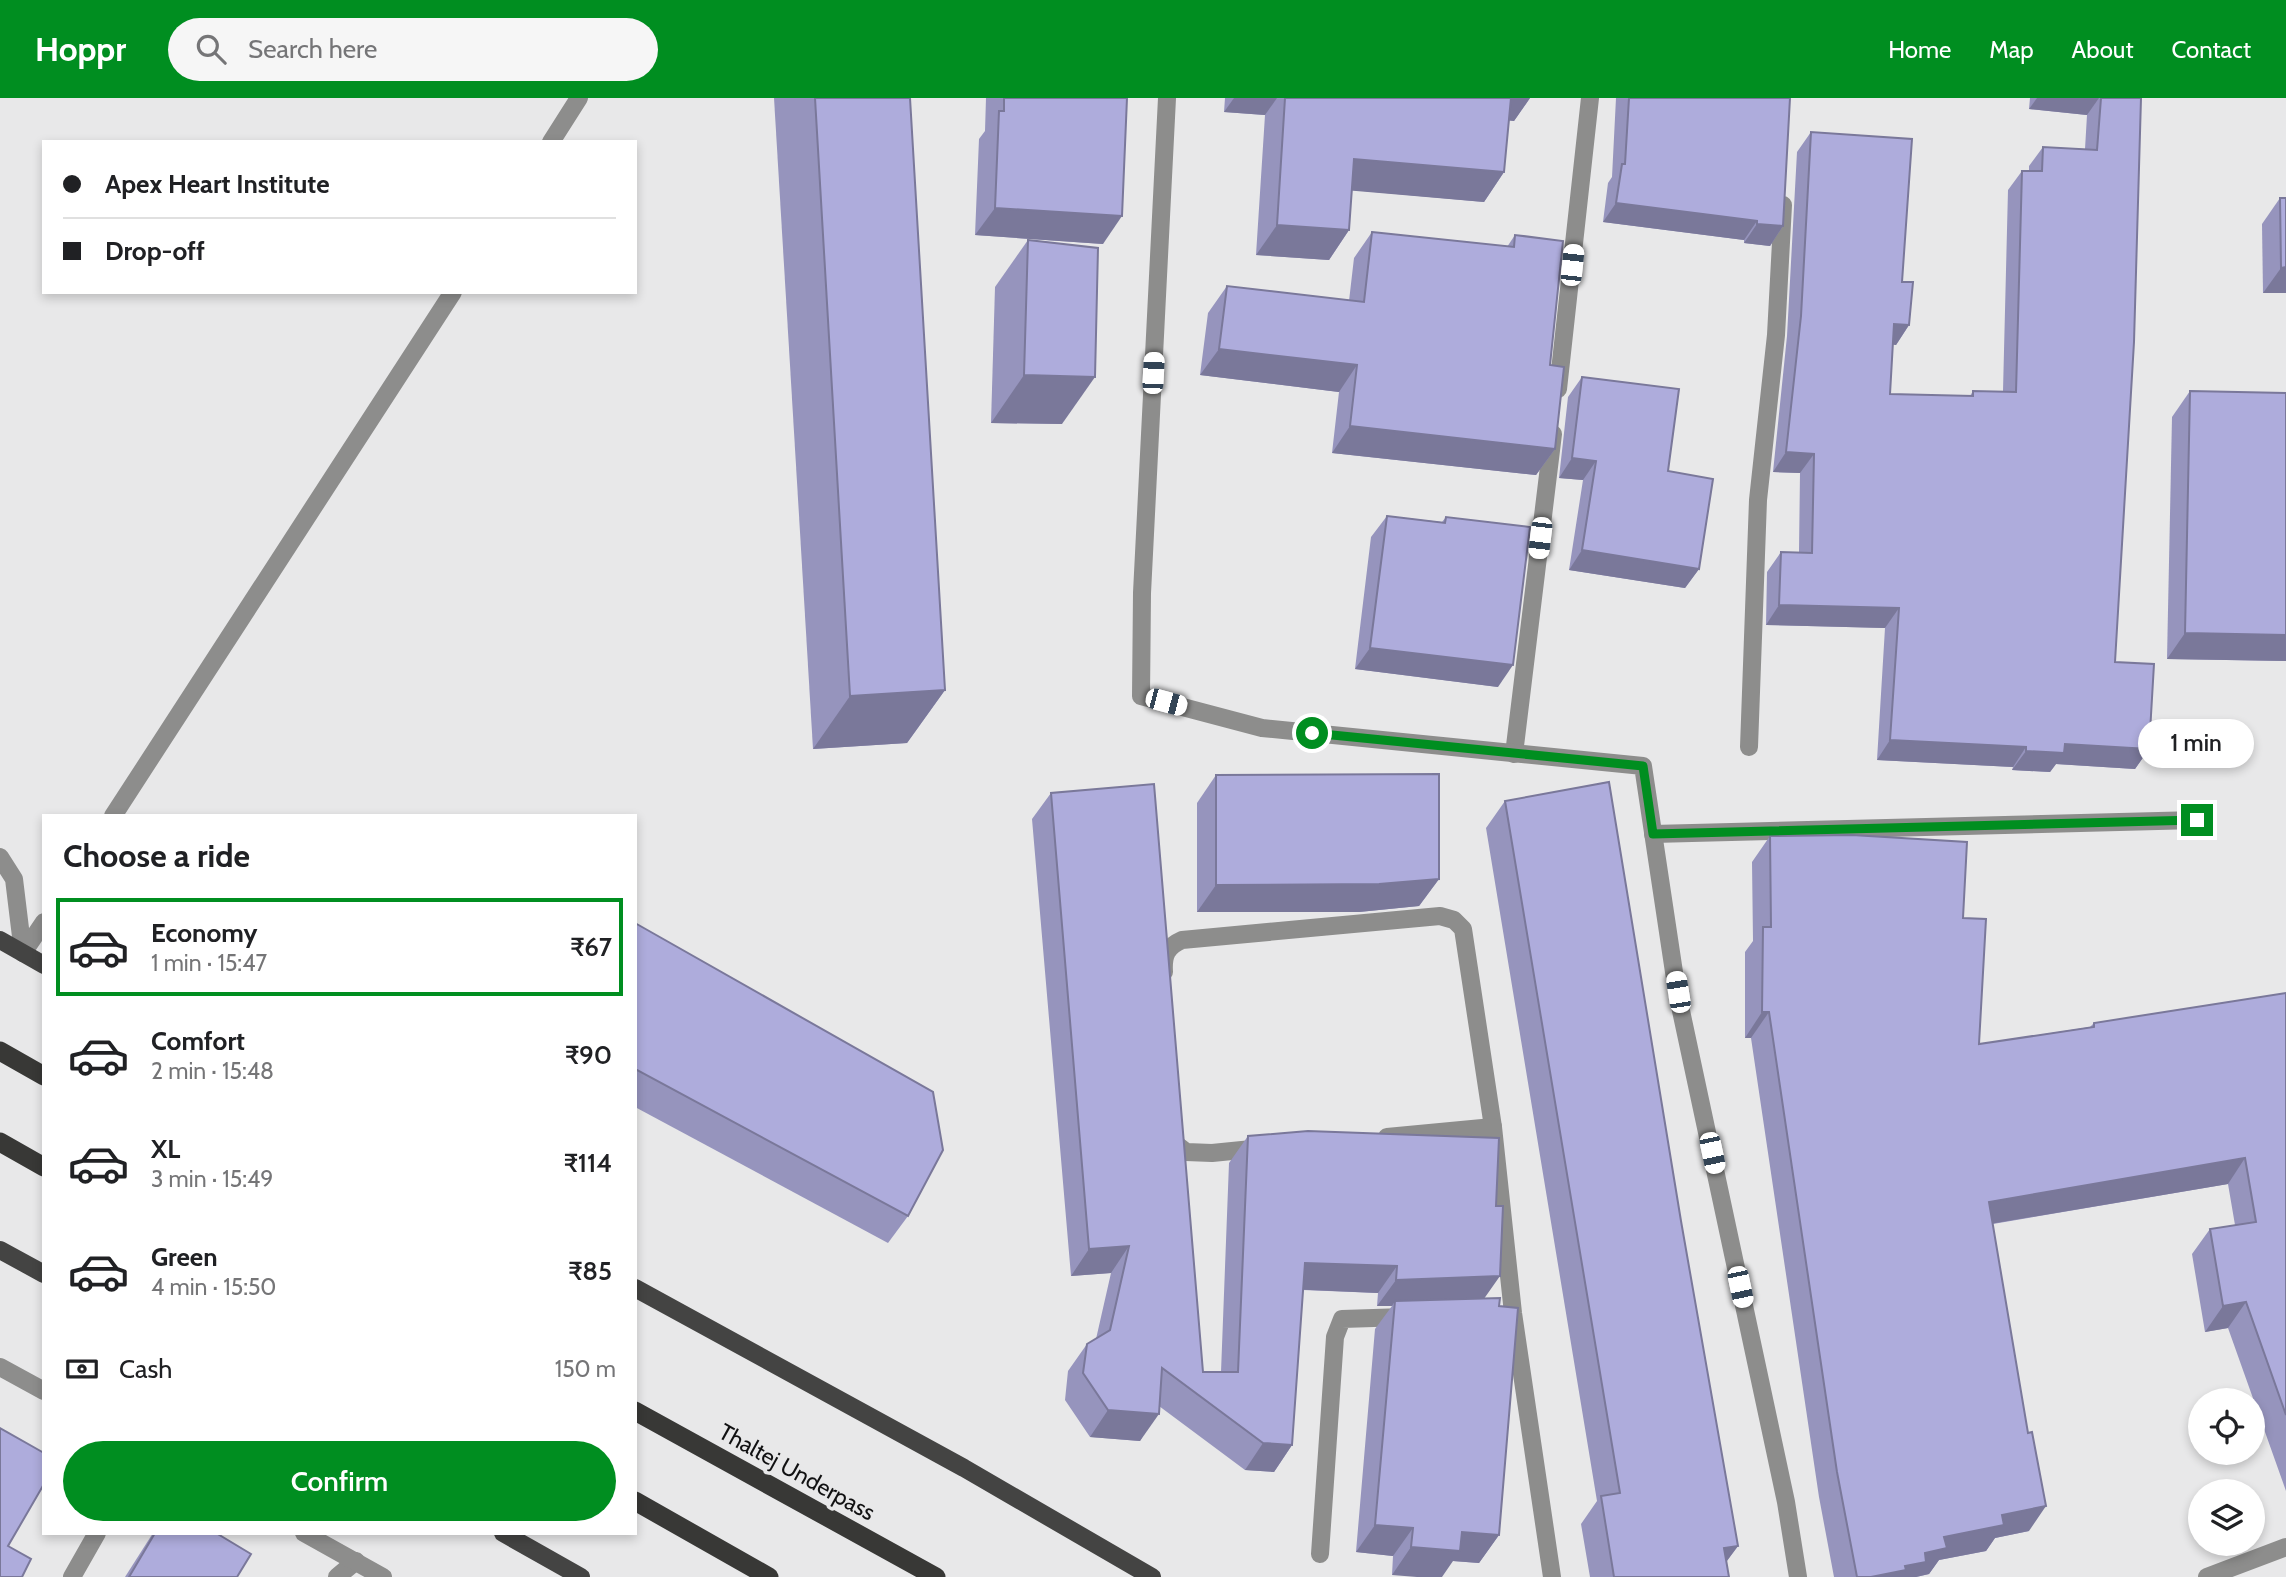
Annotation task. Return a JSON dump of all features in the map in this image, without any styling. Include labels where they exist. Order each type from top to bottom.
[{"type":"highway","points":[[0,1051],[42,1075]]},
{"type":"highway","points":[[0,1142],[42,1166]]},
{"type":"highway","name":"Thaltej Underpass","points":[[637,1412],[936,1577]]},
{"type":"highway","points":[[637,1502],[769,1577]]},
{"type":"main road","points":[[0,940],[42,964]]},
{"type":"main road","points":[[0,1250],[42,1274]]},
{"type":"main road","points":[[637,1289],[964,1468],[1152,1577]]},
{"type":"main road","points":[[507,1535],[581,1577]]},
{"type":"street","points":[[552,140],[579,98]]},
{"type":"street","points":[[1167,98],[1142,593],[1141,696],[1262,728],[1643,766],[1678,992],[1786,1502],[1798,1577]]},
{"type":"street","points":[[1514,754],[1590,98]]},
{"type":"street","points":[[1749,747],[1758,500],[1776,335],[1784,182]]},
{"type":"street","points":[[114,814],[452,294]]},
{"type":"street","points":[[1653,834],[2197,820]]},
{"type":"street","points":[[0,858],[14,879],[23,953]]},
{"type":"street","points":[[1164,985],[1163,959],[1171,945],[1182,940],[1440,916],[1454,920],[1463,929],[1493,1127],[1507,1313],[1552,1577]]},
{"type":"street","points":[[23,953],[42,925]]},
{"type":"street","points":[[1170,1115],[1173,1142],[1186,1152],[1212,1153],[1279,1147]]},
{"type":"street","points":[[1373,1138],[1493,1127]]},
{"type":"street","points":[[1320,1554],[1335,1336],[1342,1319],[1421,1316]]},
{"type":"street","points":[[0,1367],[42,1390]]},
{"type":"street","points":[[72,1577],[96,1535]]},
{"type":"street","points":[[308,1535],[383,1577]]},
{"type":"street","points":[[2207,1577],[2286,1547]]},
{"type":"street","points":[[337,1577],[356,1562]]},
{"type":"building","points":[[815,98],[910,98],[945,690],[850,696]]},
{"type":"building","points":[[1004,98],[1127,98],[1122,216],[995,208],[999,111],[1004,111]]},
{"type":"building","points":[[1285,98],[1511,98],[1504,172],[1354,159],[1349,230],[1277,225]]},
{"type":"building","points":[[1629,98],[1790,98],[1783,226],[1616,203],[1622,164],[1625,164]]},
{"type":"building","points":[[2101,98],[2141,98],[2134,342],[2115,662],[2154,664],[2149,749],[2065,744],[2064,753],[2026,751],[2026,747],[1890,740],[1899,608],[1779,605],[1781,552],[1812,553],[1814,454],[1786,452],[1801,316],[1811,132],[1912,139],[1902,282],[1913,282],[1909,325],[1894,324],[1890,394],[1973,396],[1973,391],[2016,392],[2022,171],[2042,171],[2043,147],[2097,150]]},
{"type":"building","points":[[2280,198],[2286,198],[2286,267],[2281,268]]},
{"type":"building","points":[[1372,232],[1514,247],[1515,235],[1563,241],[1550,365],[1564,367],[1555,449],[1350,426],[1357,365],[1219,349],[1227,286],[1364,302]]},
{"type":"building","points":[[1028,240],[1098,248],[1095,377],[1024,375]]},
{"type":"building","points":[[1582,377],[1679,389],[1668,471],[1713,479],[1699,569],[1582,550],[1596,461],[1572,458]]},
{"type":"building","points":[[2190,391],[2286,393],[2286,635],[2185,633]]},
{"type":"building","points":[[1387,516],[1445,523],[1446,517],[1530,527],[1513,665],[1370,648]]},
{"type":"building","points":[[1439,774],[1439,879],[1379,884],[1216,885],[1216,775]]},
{"type":"building","points":[[1609,782],[1738,1546],[1724,1548],[1729,1577],[1614,1577],[1601,1496],[1620,1493],[1505,801]]},
{"type":"building","points":[[1154,784],[1203,1372],[1238,1372],[1248,1136],[1308,1131],[1499,1138],[1496,1206],[1503,1206],[1500,1276],[1396,1280],[1397,1266],[1305,1263],[1292,1445],[1263,1443],[1162,1368],[1159,1414],[1108,1410],[1083,1373],[1087,1344],[1110,1330],[1129,1246],[1089,1249],[1051,793]]},
{"type":"building","points":[[1852,835],[1967,842],[1963,918],[1986,919],[1979,1044],[2286,993],[2286,1415],[2246,1302],[2223,1306],[2210,1229],[2256,1222],[2245,1158],[1989,1202],[2028,1433],[2032,1432],[2046,1506],[2002,1515],[2004,1525],[1944,1537],[1947,1548],[1925,1553],[1926,1562],[1905,1566],[1906,1570],[1871,1577],[1857,1577],[1837,1472],[1769,1012],[1762,1012],[1763,927],[1771,927],[1770,836]]},
{"type":"building","points":[[637,924],[933,1092],[943,1150],[908,1216],[637,1070]]},
{"type":"building","points":[[1500,1298],[1499,1306],[1518,1308],[1499,1535],[1462,1532],[1460,1551],[1411,1547],[1413,1528],[1375,1525],[1395,1301]]},
{"type":"building","points":[[0,1428],[42,1452],[42,1487],[8,1546],[31,1559],[22,1577],[0,1577]]},
{"type":"building","points":[[154,1535],[219,1535],[251,1554],[237,1577],[129,1577]]},
{"type":"route","points":[[1312,733],[1643,766],[1653,834],[2197,820]]}]
